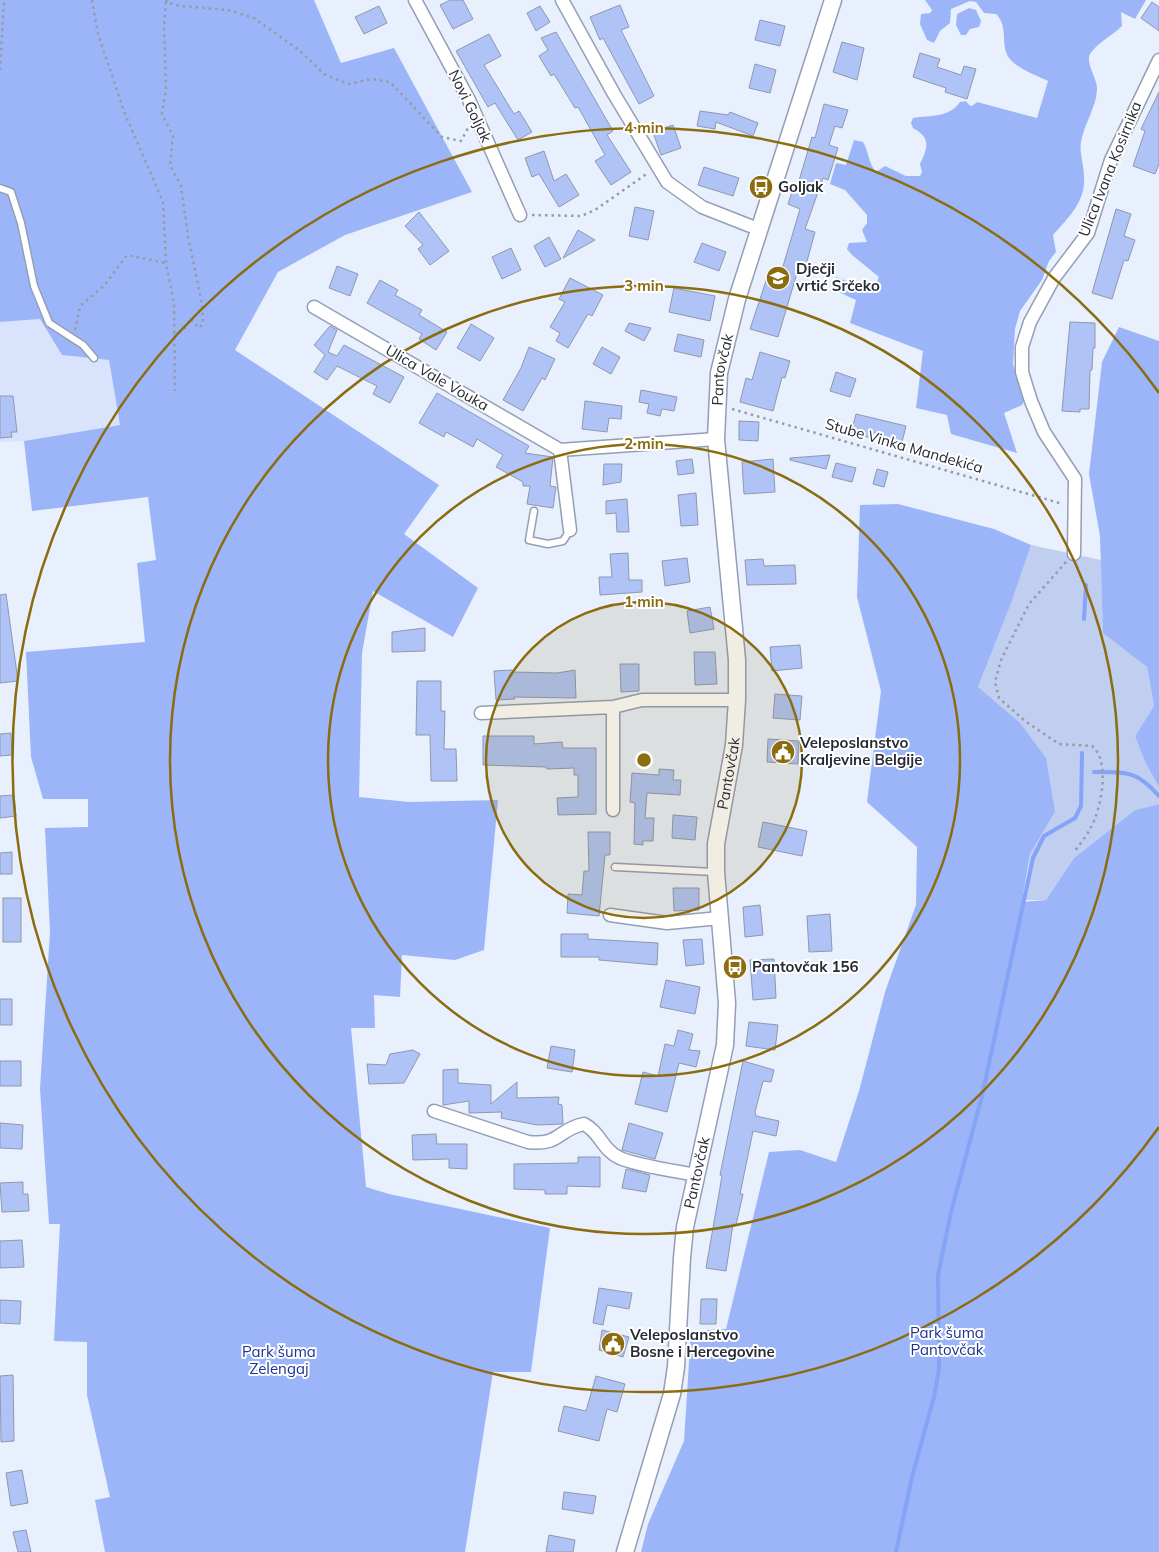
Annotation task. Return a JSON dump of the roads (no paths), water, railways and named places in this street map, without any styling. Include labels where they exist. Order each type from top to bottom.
[{"type":"main road","name":"Pantovčak","points":[[625,1552],[672,1394],[677,1360],[682,1258],[697,1175],[725,1045],[727,1003],[716,872],[716,844],[734,745],[737,660],[716,438],[719,373],[728,329],[758,229],[833,0]]},
{"type":"street","name":"Novi Goljak","points":[[415,0],[475,113],[520,214]]},
{"type":"street","points":[[562,0],[667,182],[702,207],[758,229]]},
{"type":"street","name":"Ulica Ivana Kosirnika","points":[[1074,554],[1075,479],[1044,432],[1031,401],[1022,372],[1022,347],[1030,322],[1054,278],[1088,233],[1111,160],[1159,60]]},
{"type":"street","name":"Ulica Vale Vouka","points":[[314,307],[560,450]]},
{"type":"street","points":[[570,530],[560,450],[716,438]]},
{"type":"street","points":[[481,713],[613,708],[642,700],[737,700]]},
{"type":"street","points":[[613,708],[613,810]]},
{"type":"street","points":[[610,915],[667,923],[720,918]]},
{"type":"street","points":[[434,1111],[528,1142],[543,1144],[555,1141],[575,1126],[584,1124],[594,1129],[607,1149],[620,1158],[697,1175]]},
{"type":"lane","points":[[0,188],[11,192],[21,223],[34,286],[49,322],[83,345],[94,358]]},
{"type":"lane","points":[[534,510],[529,540],[548,544],[563,541],[570,530]]},
{"type":"lane","points":[[615,867],[716,872]]},
{"type":"waterway","points":[[1084,619],[1086,585]]},
{"type":"waterway","points":[[896,1552],[912,1477],[934,1397],[939,1369],[938,1275],[951,1212],[982,1096],[1033,858],[1044,836],[1075,818],[1081,806],[1082,753]]},
{"type":"waterway","points":[[1094,772],[1130,774],[1144,781],[1159,796]]},
{"type":"place","name":"Goljak","points":[[761,187]]},
{"type":"place","name":"Dječji vrtić Srčeko","points":[[778,278]]},
{"type":"place","name":"Veleposlanstvo Kraljevine Belgije","points":[[783,752]]},
{"type":"place","name":"Pantovčak 156","points":[[735,967]]},
{"type":"place","name":"Veleposlanstvo Bosne i Hercegovine","points":[[613,1344]]},
{"type":"park label","name":"Park šuma Pantovčak","points":[[947,1342]]},
{"type":"park label","name":"Park šuma Zelengaj","points":[[279,1360]]}]
